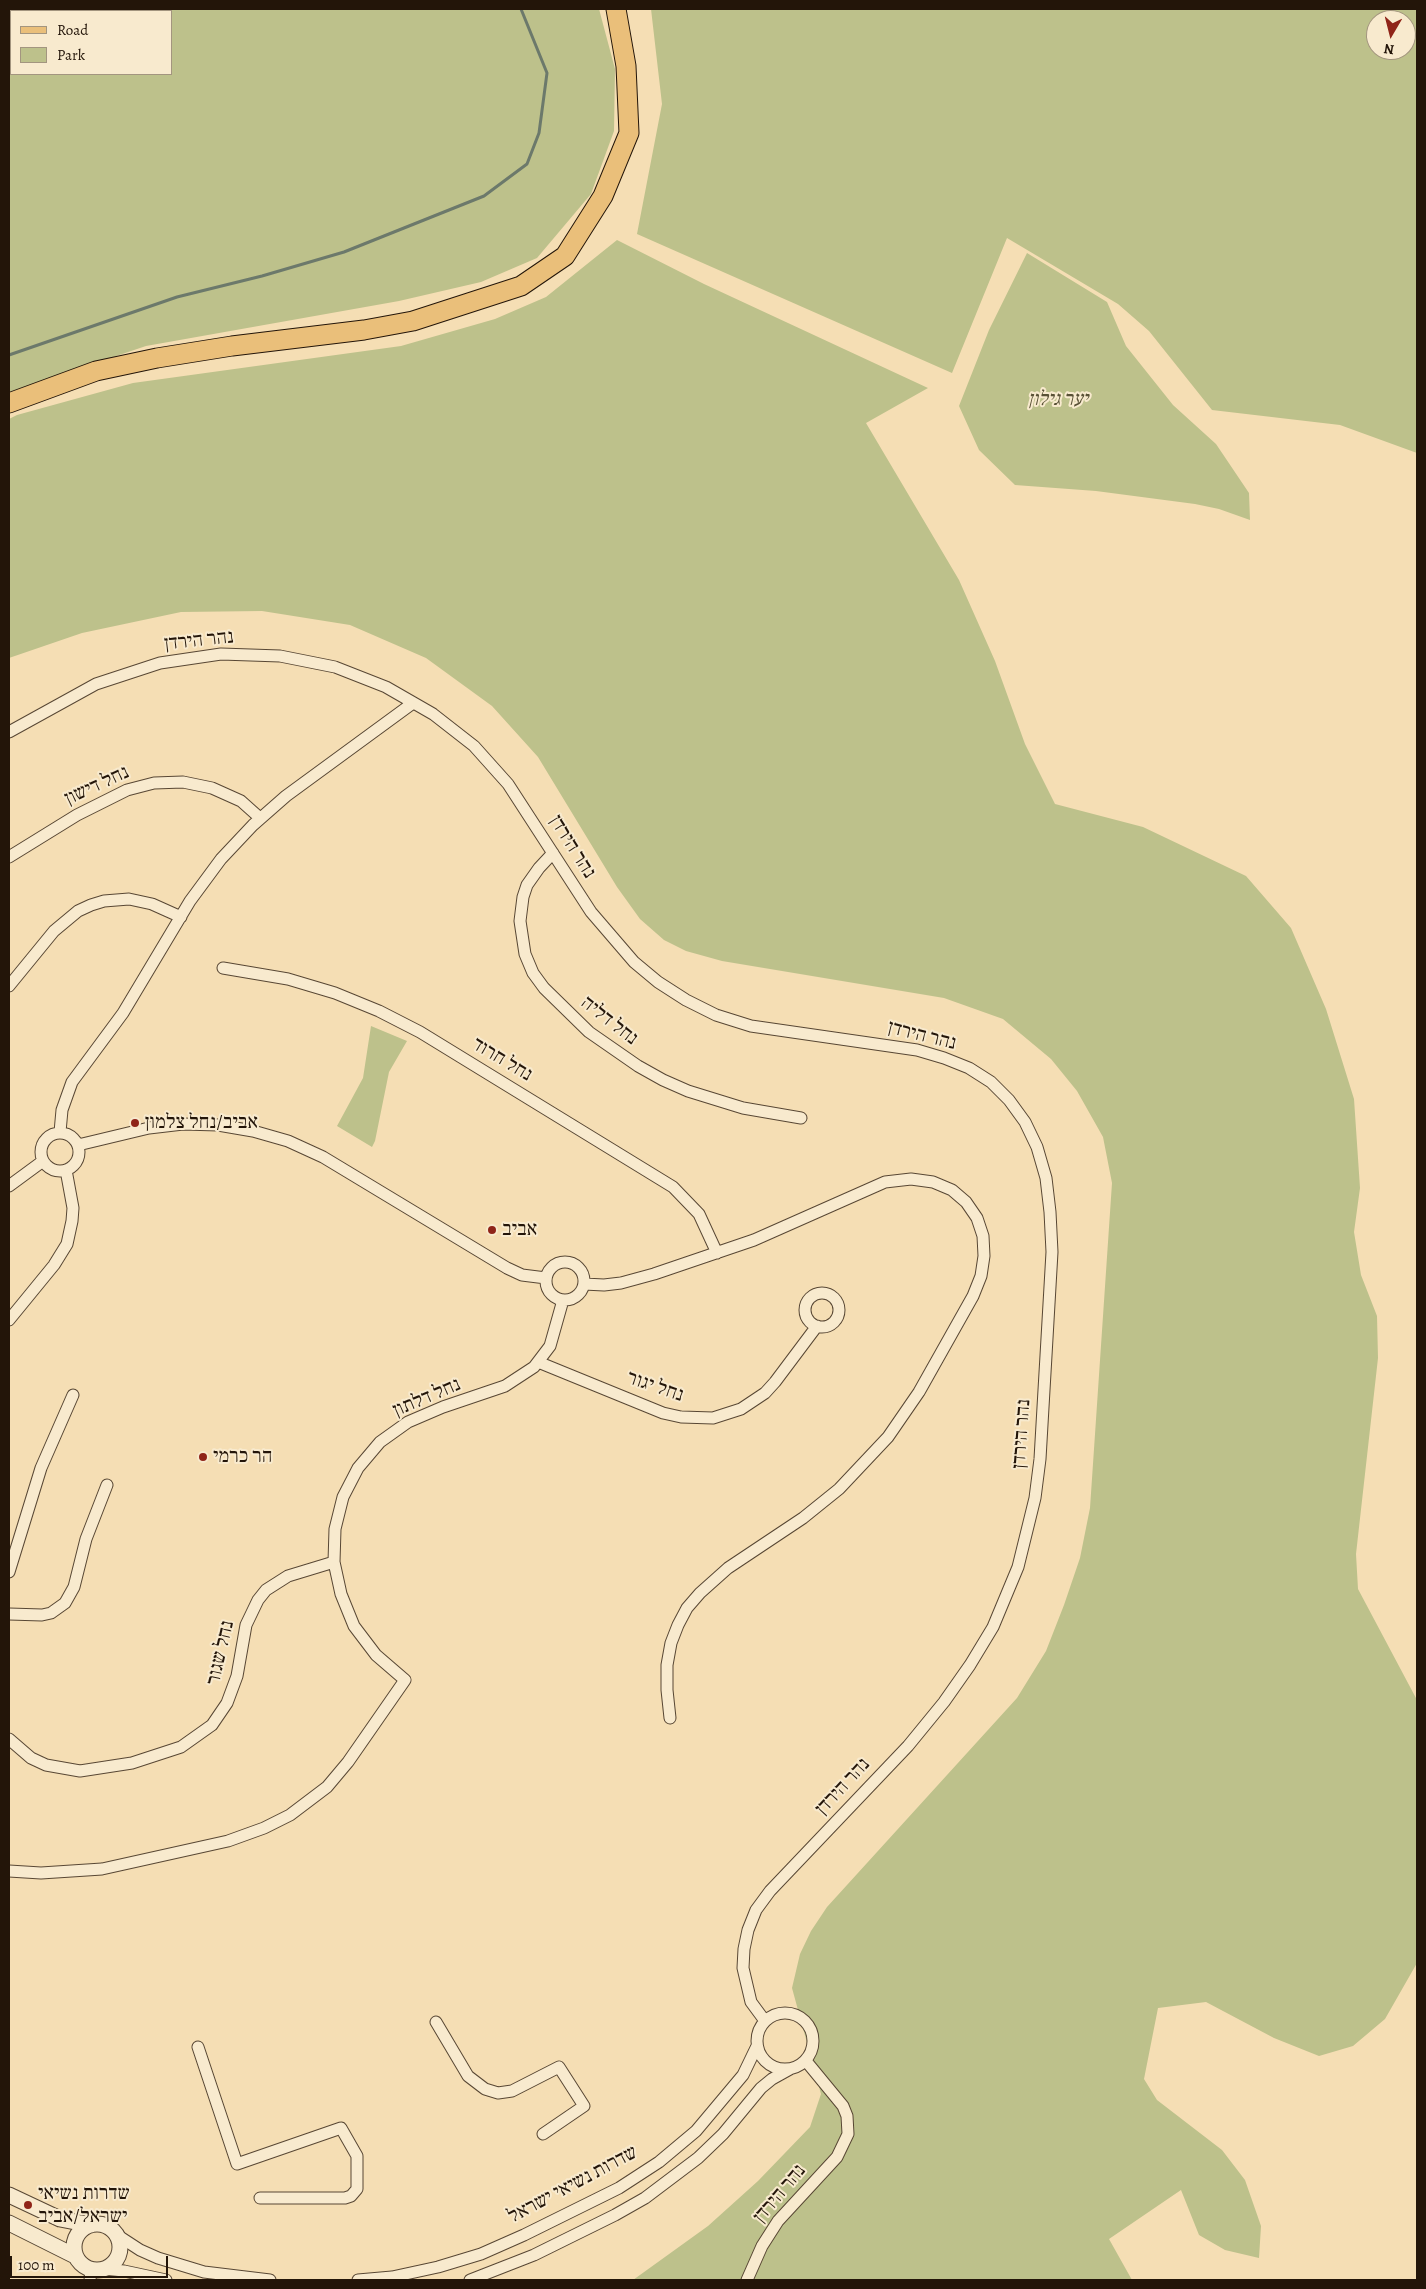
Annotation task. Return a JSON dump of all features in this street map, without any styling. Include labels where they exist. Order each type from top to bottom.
[{"type":"main road","points":[[9,403],[96,371],[113,367],[232,346],[364,330],[413,321],[521,286],[566,256],[603,196],[629,133],[626,66],[616,9]]},
{"type":"street","name":"נהר הירדן","points":[[9,732],[96,684],[160,663],[221,654],[280,656],[335,667],[386,687],[433,714],[474,746],[508,784],[592,912],[612,938],[634,962],[664,986],[686,1000],[716,1015],[751,1026],[917,1050],[944,1058],[969,1068],[991,1082],[1009,1100],[1025,1122],[1037,1147],[1046,1178],[1052,1252],[1040,1459],[1035,1498],[1018,1567],[993,1627],[966,1672],[944,1702],[908,1746],[770,1891],[756,1910],[748,1930],[743,1968],[751,2002],[765,2021]]},
{"type":"street","points":[[60,1132],[62,1110],[72,1082],[123,1013],[181,917],[221,859],[260,818],[298,787],[414,703]]},
{"type":"street","name":"נחל דישון","points":[[9,857],[77,814],[127,790],[154,783],[182,782],[212,788],[241,802],[260,818]]},
{"type":"street","name":"נחל דליה","points":[[553,853],[527,885],[523,897],[520,920],[525,954],[533,973],[544,988],[590,1032],[638,1066],[663,1080],[688,1091],[743,1108],[801,1118]]},
{"type":"street","points":[[9,986],[54,931],[78,911],[91,905],[104,901],[129,899],[152,904],[181,917]]},
{"type":"street","name":"נחל חרוד","points":[[223,968],[288,979],[335,993],[379,1011],[426,1036],[673,1187],[699,1214],[717,1254]]},
{"type":"street","points":[[78,1145],[148,1128],[183,1124],[218,1125],[253,1131],[288,1141],[323,1157],[507,1268],[522,1275],[546,1278]]},
{"type":"street","points":[[60,1132],[71,1136],[78,1145],[77,1160],[66,1170],[54,1170],[43,1160],[41,1152],[43,1143],[48,1136],[60,1132]]},
{"type":"street","points":[[9,1186],[43,1160]]},
{"type":"street","points":[[9,1320],[54,1265],[67,1244],[73,1208],[66,1170]]},
{"type":"street","points":[[584,1284],[604,1285],[638,1279],[717,1254],[795,1223],[885,1182],[911,1179],[933,1182],[952,1190],[966,1202],[980,1227],[984,1256],[981,1276],[956,1327],[919,1392],[878,1449],[856,1473],[822,1504],[728,1568],[700,1593],[687,1608],[671,1644],[667,1665],[666,1690],[670,1718]]},
{"type":"street","points":[[568,1262],[581,1270],[584,1284],[577,1296],[563,1300],[550,1292],[546,1278],[554,1266],[568,1262]]},
{"type":"street","name":"נחל דלתון","points":[[9,1871],[41,1873],[110,1868],[228,1841],[277,1822],[315,1798],[338,1776],[405,1680],[376,1654],[354,1626],[340,1594],[334,1562],[335,1529],[343,1498],[358,1468],[380,1442],[408,1422],[443,1407],[506,1386],[521,1377],[538,1362],[550,1346],[555,1334],[563,1300]]},
{"type":"street","name":"נחל יגור","points":[[538,1362],[663,1413],[681,1417],[714,1418],[741,1409],[765,1393],[817,1326]]},
{"type":"street","points":[[9,1572],[41,1468],[73,1395]]},
{"type":"street","points":[[9,1614],[42,1615],[51,1613],[65,1603],[74,1587],[89,1530],[107,1485]]},
{"type":"street","name":"נחל שגור","points":[[9,1739],[31,1758],[46,1765],[80,1771],[132,1763],[181,1747],[212,1725],[227,1703],[237,1676],[246,1625],[258,1600],[276,1582],[288,1576],[334,1562]]},
{"type":"street","points":[[470,2280],[534,2255],[615,2215],[659,2189],[711,2146],[761,2088],[772,2079],[806,2061],[812,2050],[814,2040],[812,2032],[805,2021],[794,2014],[776,2014],[765,2021],[758,2033],[757,2046],[760,2054],[769,2064],[777,2068],[790,2069]]},
{"type":"street","points":[[436,2022],[468,2076],[485,2089],[498,2093],[512,2091],[560,2067],[584,2106],[543,2134]]},
{"type":"street","name":"שדרות נשיאי ישראל","points":[[358,2280],[392,2276],[438,2267],[482,2254],[619,2188],[659,2162],[696,2131],[743,2075],[757,2046]]},
{"type":"street","points":[[198,2047],[237,2164],[341,2128],[357,2156],[357,2189],[351,2196],[345,2198],[260,2198]]},
{"type":"street","name":"נהר הירדן","points":[[747,2280],[762,2246],[778,2221],[836,2157],[848,2134],[847,2116],[842,2106],[806,2061]]},
{"type":"street","points":[[9,2195],[60,2219],[107,2226],[116,2235],[140,2250],[158,2258],[204,2272],[270,2280]]},
{"type":"street","points":[[9,2223],[75,2256],[80,2263],[95,2273],[124,2271],[166,2280]]},
{"type":"street","points":[[75,2256],[74,2246],[76,2238],[80,2231],[91,2225]]},
{"type":"street","points":[[95,2273],[114,2263],[119,2256],[120,2248],[116,2235]]},
{"type":"green space","points":[[9,9],[599,9],[615,69],[614,131],[591,194],[537,258],[481,282],[399,301],[146,346],[9,392]]},
{"type":"green space","points":[[651,9],[1417,9],[1417,453],[1340,425],[1212,410],[1149,331],[1118,304],[1007,238],[952,373],[637,234],[662,104]]},
{"type":"green space","points":[[617,240],[704,284],[928,388],[866,423],[959,580],[995,661],[1025,744],[1055,804],[1143,827],[1246,876],[1291,928],[1326,1009],[1354,1099],[1360,1188],[1354,1232],[1361,1275],[1377,1316],[1378,1358],[1356,1554],[1358,1589],[1417,1700],[1417,1963],[1385,2019],[1353,2046],[1319,2056],[1274,2038],[1206,2002],[1158,2008],[1144,2079],[1157,2100],[1222,2150],[1245,2180],[1261,2226],[1259,2258],[1225,2250],[1199,2235],[1181,2190],[1109,2239],[1132,2280],[633,2280],[708,2226],[758,2181],[810,2127],[821,2094],[792,1988],[800,1954],[811,1931],[827,1907],[1017,1698],[1046,1651],[1064,1605],[1080,1558],[1090,1508],[1112,1183],[1103,1137],[1077,1091],[1051,1059],[1003,1019],[944,998],[722,961],[686,951],[664,940],[640,919],[617,887],[538,757],[492,706],[426,658],[350,625],[262,611],[181,612],[82,633],[9,658],[9,419],[17,415],[133,383],[401,346],[495,319],[546,297]]},
{"type":"green space","name":"יער גילון","points":[[1027,253],[1107,302],[1126,346],[1173,405],[1216,444],[1249,493],[1250,520],[1219,509],[1195,504],[1096,491],[1015,485],[979,450],[959,406],[989,330]]},
{"type":"green space","points":[[371,1026],[407,1041],[389,1072],[375,1141],[372,1147],[337,1126],[363,1078]]},
{"type":"waterway","points":[[9,355],[177,297],[262,276],[344,252],[484,196],[527,164],[539,133],[547,73],[521,9]]},
{"type":"place","name":"אביב/נחל צלמון","points":[[135,1123]]},
{"type":"place","name":"אביב","points":[[492,1230]]},
{"type":"place","name":"הר כרמי","points":[[203,1457]]},
{"type":"place","name":"שדרות נשיאי ישראל/אביב","points":[[28,2205]]}]
